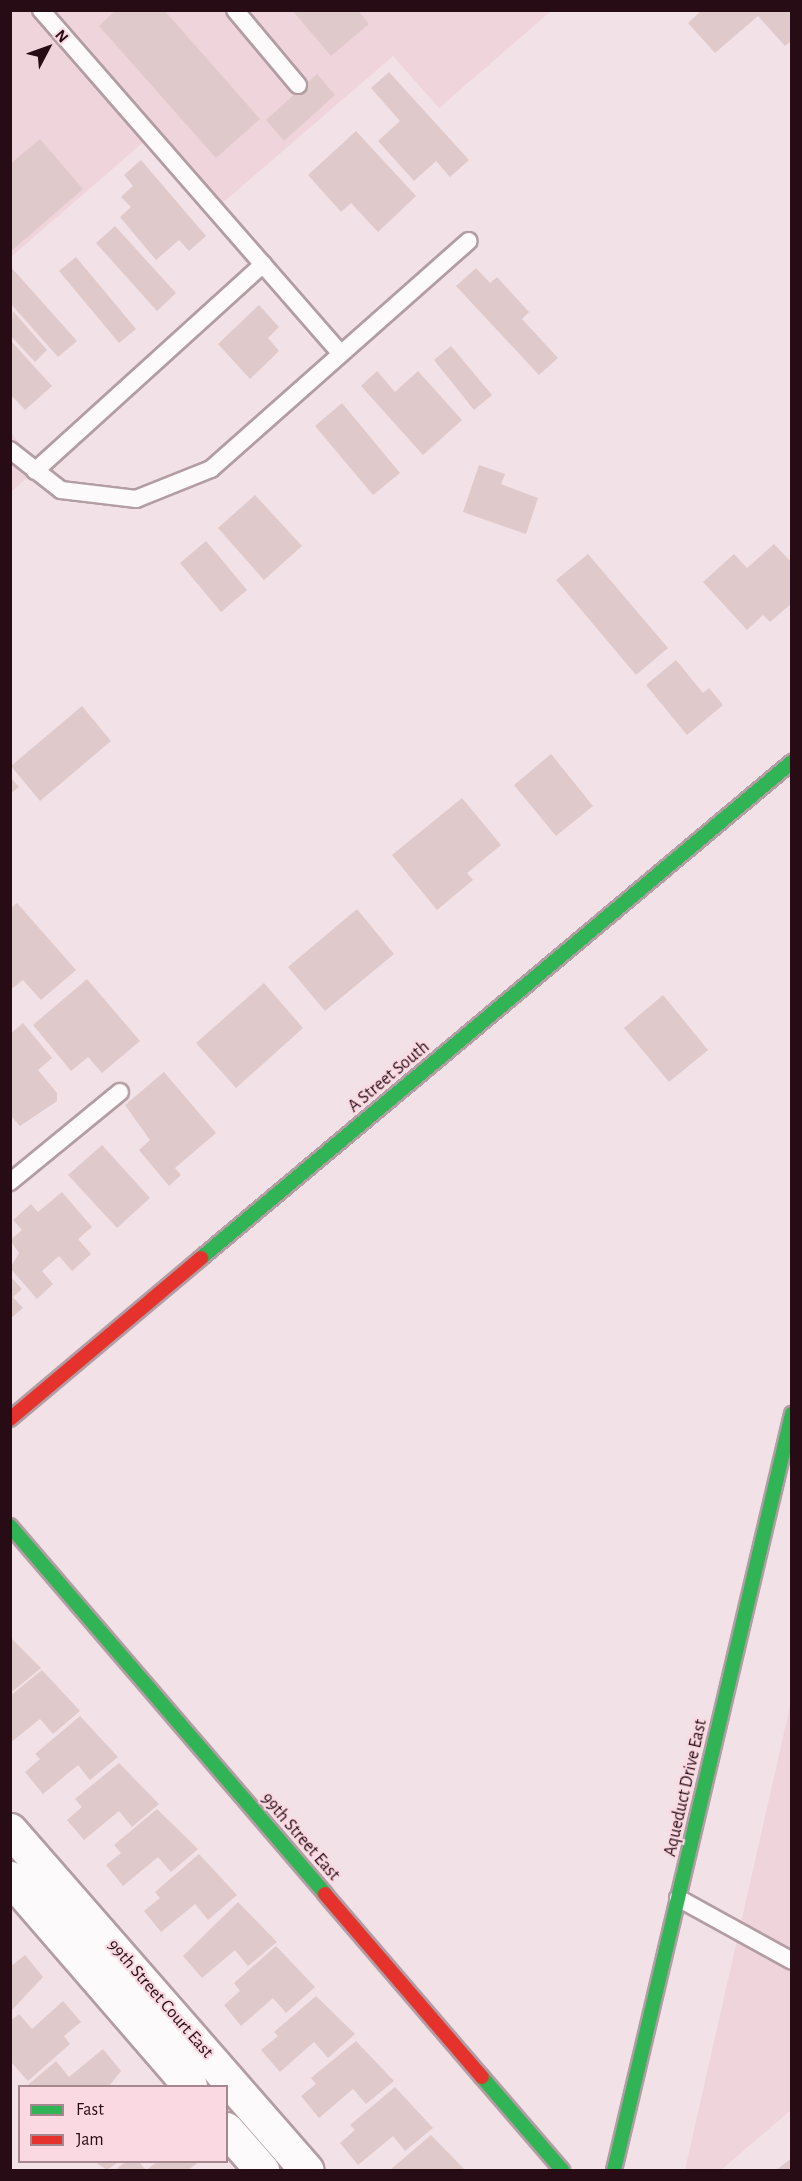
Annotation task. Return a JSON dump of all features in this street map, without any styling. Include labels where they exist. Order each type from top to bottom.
[{"type":"street","name":"A Street South","points":[[10,1419],[792,762]]},
{"type":"street","name":"Aqueduct Drive East","points":[[614,2170],[792,1414]]},
{"type":"street","name":"99th Street East","points":[[10,1526],[561,2170]]},
{"type":"street","name":"99th Street Court East","points":[[10,1830],[307,2170]]},
{"type":"street","name":"99th Street Court East","points":[[10,1878],[189,2085]]},
{"type":"street","points":[[228,2131],[262,2170]]},
{"type":"lane","points":[[41,10],[341,354]]},
{"type":"lane","points":[[235,10],[298,85]]},
{"type":"lane","points":[[10,450],[61,490],[136,499],[211,469],[469,241]]},
{"type":"lane","points":[[35,471],[263,264]]},
{"type":"lane","points":[[10,1182],[120,1092]]},
{"type":"lane","points":[[678,1898],[792,1961]]},
{"type":"shaded area","points":[[11,11],[551,11],[439,108],[393,56],[219,206],[155,132],[11,257]]},
{"type":"shaded area","points":[[10,432],[40,466],[11,492],[10,492]]},
{"type":"shaded area","points":[[791,1702],[791,2110],[721,2170],[685,2170]]},
{"type":"building","points":[[116,10],[164,10],[260,119],[216,158],[99,26]]},
{"type":"building","points":[[292,10],[358,10],[369,24],[331,56]]},
{"type":"building","points":[[702,10],[792,10],[792,40],[785,46],[758,16],[715,53],[688,23]]},
{"type":"building","points":[[389,72],[469,160],[450,177],[436,161],[414,181],[378,141],[400,121],[371,88]]},
{"type":"building","points":[[317,74],[335,95],[284,141],[266,120]]},
{"type":"building","points":[[356,131],[416,196],[378,232],[351,203],[341,212],[308,175]]},
{"type":"building","points":[[40,139],[83,189],[10,252],[10,164]]},
{"type":"building","points":[[141,160],[206,236],[189,251],[179,240],[156,260],[120,217],[131,207],[121,197],[133,186],[124,175]]},
{"type":"building","points":[[115,226],[176,293],[157,311],[96,243]]},
{"type":"building","points":[[76,257],[136,329],[119,343],[59,271]]},
{"type":"building","points":[[10,266],[77,341],[58,357],[10,303]]},
{"type":"building","points":[[476,268],[490,283],[497,277],[529,312],[522,319],[558,358],[539,375],[456,286]]},
{"type":"building","points":[[259,305],[279,327],[268,338],[279,351],[250,379],[218,344]]},
{"type":"building","points":[[13,311],[47,350],[35,362],[10,335]]},
{"type":"building","points":[[10,340],[52,386],[25,410],[10,394]]},
{"type":"building","points":[[451,346],[492,395],[474,410],[434,360]]},
{"type":"building","points":[[377,371],[395,392],[418,371],[462,420],[423,455],[361,386]]},
{"type":"building","points":[[342,403],[400,473],[373,495],[315,426]]},
{"type":"building","points":[[479,465],[505,474],[501,484],[538,498],[526,534],[463,512]]},
{"type":"building","points":[[255,495],[302,546],[264,580],[218,528]]},
{"type":"building","points":[[206,541],[247,590],[221,612],[180,563]]},
{"type":"building","points":[[774,544],[792,563],[792,603],[770,622],[763,615],[747,630],[703,582],[734,554],[747,568]]},
{"type":"building","points":[[588,554],[668,648],[636,675],[556,580]]},
{"type":"building","points":[[676,660],[703,693],[709,688],[723,705],[687,735],[646,685]]},
{"type":"building","points":[[82,706],[111,741],[40,801],[11,766]]},
{"type":"building","points":[[551,754],[593,806],[556,836],[514,785]]},
{"type":"building","points":[[10,777],[19,787],[10,794]]},
{"type":"building","points":[[462,798],[501,845],[467,873],[473,880],[437,910],[392,855]]},
{"type":"building","points":[[17,903],[76,970],[41,1000],[23,980],[10,990],[10,909]]},
{"type":"building","points":[[357,909],[394,954],[325,1011],[288,967]]},
{"type":"building","points":[[87,979],[140,1041],[102,1073],[88,1057],[71,1071],[33,1025]]},
{"type":"building","points":[[264,983],[303,1028],[236,1088],[196,1043]]},
{"type":"building","points":[[663,995],[708,1050],[669,1082],[624,1028]]},
{"type":"building","points":[[23,1023],[52,1058],[38,1070],[57,1093],[57,1101],[20,1126],[10,1115],[10,1034]]},
{"type":"building","points":[[164,1072],[216,1133],[175,1168],[181,1175],[169,1186],[139,1150],[150,1140],[125,1105]]},
{"type":"building","points":[[102,1145],[150,1198],[117,1228],[68,1175]]},
{"type":"building","points":[[62,1192],[92,1227],[78,1239],[91,1254],[72,1271],[59,1256],[42,1271],[53,1284],[37,1299],[10,1268],[19,1253],[10,1240],[22,1230],[13,1220],[31,1204],[38,1212]]},
{"type":"building","points":[[10,1276],[22,1289],[13,1297],[23,1308],[10,1319]]},
{"type":"building","points":[[10,1637],[41,1668],[13,1691],[10,1688]]},
{"type":"building","points":[[42,1670],[80,1711],[53,1734],[40,1719],[10,1743],[10,1696]]},
{"type":"building","points":[[80,1716],[118,1757],[90,1780],[78,1765],[43,1794],[25,1772],[40,1759],[35,1754]]},
{"type":"building","points":[[119,1763],[159,1804],[132,1827],[119,1811],[84,1840],[67,1820],[82,1807],[75,1799]]},
{"type":"building","points":[[157,1809],[198,1849],[171,1872],[158,1857],[123,1886],[106,1865],[121,1853],[114,1845]]},
{"type":"building","points":[[199,1854],[237,1895],[208,1920],[195,1904],[161,1932],[144,1911],[160,1898],[155,1892]]},
{"type":"building","points":[[238,1902],[277,1942],[248,1966],[235,1950],[202,1978],[183,1956]]},
{"type":"building","points":[[276,1946],[315,1987],[286,2013],[273,1998],[241,2026],[224,2005],[240,1991],[234,1983]]},
{"type":"building","points":[[25,1955],[43,1977],[10,2012],[10,1967]]},
{"type":"building","points":[[316,1996],[355,2034],[328,2058],[314,2042],[280,2072],[261,2050],[278,2036],[274,2032]]},
{"type":"building","points":[[63,2001],[81,2022],[64,2036],[70,2044],[28,2081],[10,2061],[10,2021],[19,2014],[32,2029]]},
{"type":"building","points":[[356,2041],[394,2081],[366,2104],[353,2089],[319,2118],[301,2096],[316,2084],[311,2078]]},
{"type":"building","points":[[103,2049],[121,2071],[110,2085],[28,2085],[56,2061],[69,2077]]},
{"type":"building","points":[[395,2087],[433,2128],[405,2151],[393,2136],[358,2165],[340,2143],[355,2130],[350,2125]]},
{"type":"building","points":[[431,2135],[465,2170],[390,2170]]},
{"type":"building","points":[[792,2158],[792,2170],[776,2170]]},
{"type":"building","points":[[96,2163],[117,2163],[107,2170]]},
{"type":"building","points":[[124,2163],[140,2163],[146,2170],[115,2170]]},
{"type":"building","points":[[156,2163],[198,2163],[188,2170],[146,2170]]},
{"type":"traffic: fast","points":[[201,1258],[792,762]]},
{"type":"traffic: fast","points":[[614,2170],[792,1414]]},
{"type":"traffic: fast","points":[[10,1526],[325,1894]]},
{"type":"traffic: fast","points":[[482,2077],[562,2170]]},
{"type":"traffic: jam","points":[[10,1419],[201,1258]]},
{"type":"traffic: jam","points":[[325,1894],[482,2077]]}]
